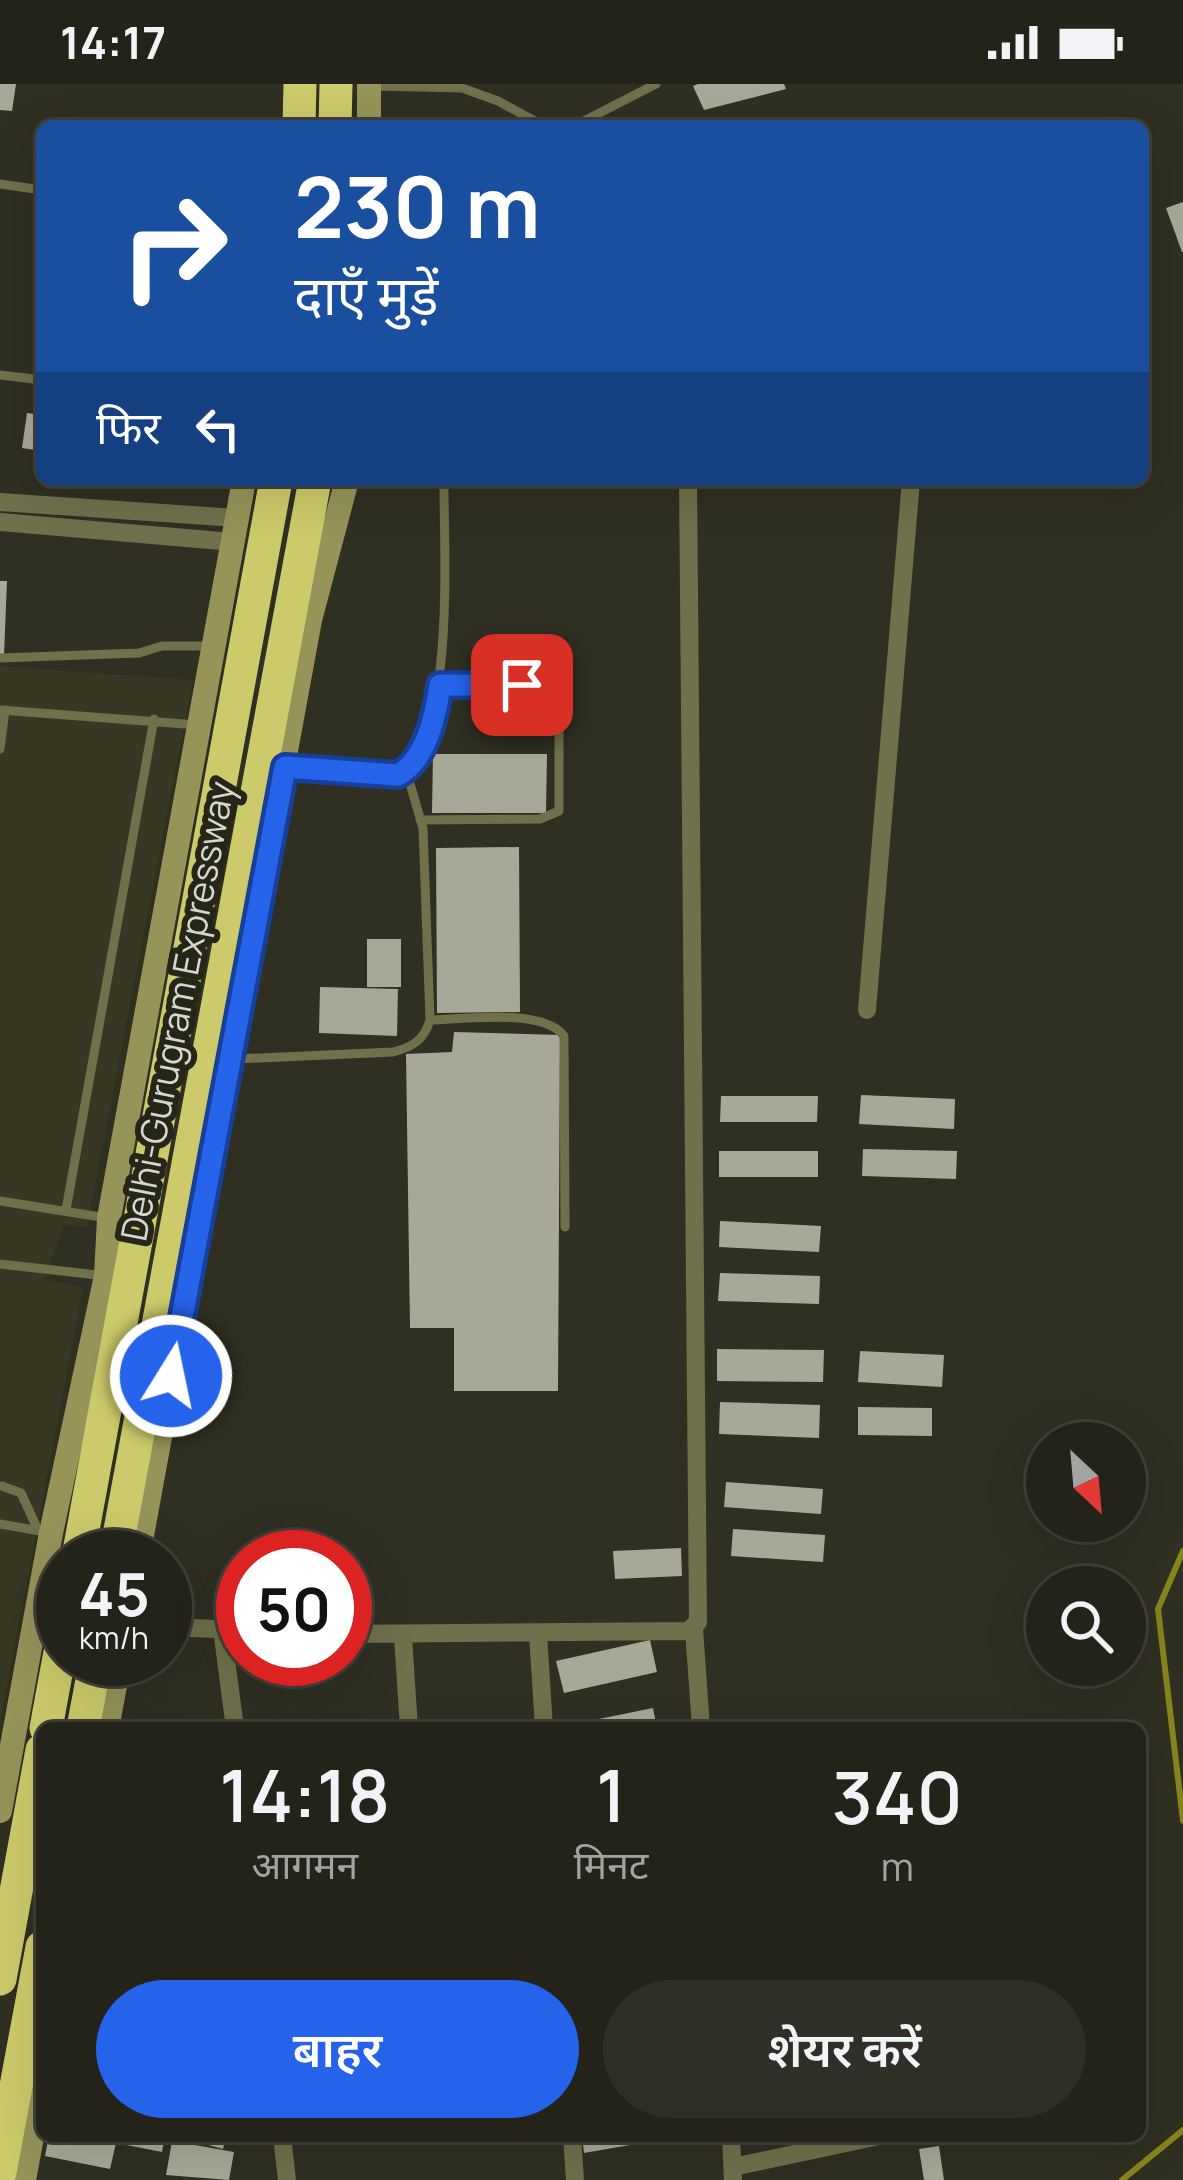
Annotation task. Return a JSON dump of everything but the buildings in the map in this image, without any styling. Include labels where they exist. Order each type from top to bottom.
[{"type":"highway","points":[[299,120],[300,84]]},
{"type":"highway","points":[[338,120],[358,84]]},
{"type":"highway","name":"Delhi-Gurugram Expressway","points":[[82,1530],[275,486]]},
{"type":"highway","name":"Delhi-Gurugram Expressway","points":[[120,1530],[314,486]]},
{"type":"highway","points":[[47,1722],[54,1686]]},
{"type":"highway","points":[[84,1722],[91,1686]]},
{"type":"highway","points":[[0,1978],[36,1783]]},
{"type":"highway","points":[[0,2172],[36,1979]]},
{"type":"main road","points":[[285,120],[286,84]]},
{"type":"main road","points":[[358,84],[367,120]]},
{"type":"main road","points":[[44,1530],[106,1276],[109,1218],[243,486]]},
{"type":"main road","points":[[143,1530],[310,620],[345,486]]},
{"type":"main road","points":[[0,1811],[36,1583]]},
{"type":"main road","points":[[108,1722],[115,1686]]},
{"type":"main road","points":[[24,2180],[36,2115]]},
{"type":"street","points":[[688,486],[698,1622],[694,1629],[701,1722]]},
{"type":"street","points":[[867,1010],[910,486]]},
{"type":"street","points":[[0,502],[235,530]]},
{"type":"street","points":[[0,522],[235,530]]},
{"type":"street","points":[[372,1635],[694,1629]]},
{"type":"street","points":[[538,1634],[544,1722]]},
{"type":"street","points":[[403,1636],[409,1722]]},
{"type":"street","points":[[234,1686],[235,1722]]},
{"type":"street","points":[[283,2142],[287,2180]]},
{"type":"street","points":[[572,2142],[575,2180]]},
{"type":"street","points":[[731,2142],[733,2174],[856,2142]]},
{"type":"lane","points":[[358,84],[462,88],[533,120]]},
{"type":"lane","points":[[586,120],[656,84]]},
{"type":"lane","points":[[0,184],[36,189]]},
{"type":"lane","points":[[0,375],[36,379]]},
{"type":"lane","points":[[285,767],[390,777],[406,770],[433,719],[440,685],[444,486]]},
{"type":"lane","points":[[0,658],[214,646]]},
{"type":"lane","points":[[440,685],[522,685]]},
{"type":"lane","points":[[420,820],[541,819],[559,811],[559,687]]},
{"type":"lane","points":[[0,749],[3,710],[199,725]]},
{"type":"lane","points":[[66,1210],[154,719]]},
{"type":"lane","points":[[229,1059],[393,1052],[421,1039],[430,1020],[420,820],[406,770]]},
{"type":"lane","points":[[430,1020],[536,1019],[557,1026],[564,1036],[565,1227]]},
{"type":"lane","points":[[0,1201],[109,1218]]},
{"type":"lane","points":[[0,1264],[106,1276]]},
{"type":"lane","points":[[2,1486],[21,1493],[43,1530]]},
{"type":"lane","points":[[0,1524],[36,1531]]},
{"type":"shaded area","points":[[0,666],[193,680],[87,1227],[64,1225],[44,1279],[83,1288],[0,1723]]},
{"type":"waterway","points":[[1183,1551],[1158,1609],[1183,1821]]},
{"type":"waterway","points":[[1122,2180],[1183,2130]]},
{"type":"route","points":[[171,1376],[285,767],[398,775],[421,748],[440,685],[522,685]]}]
